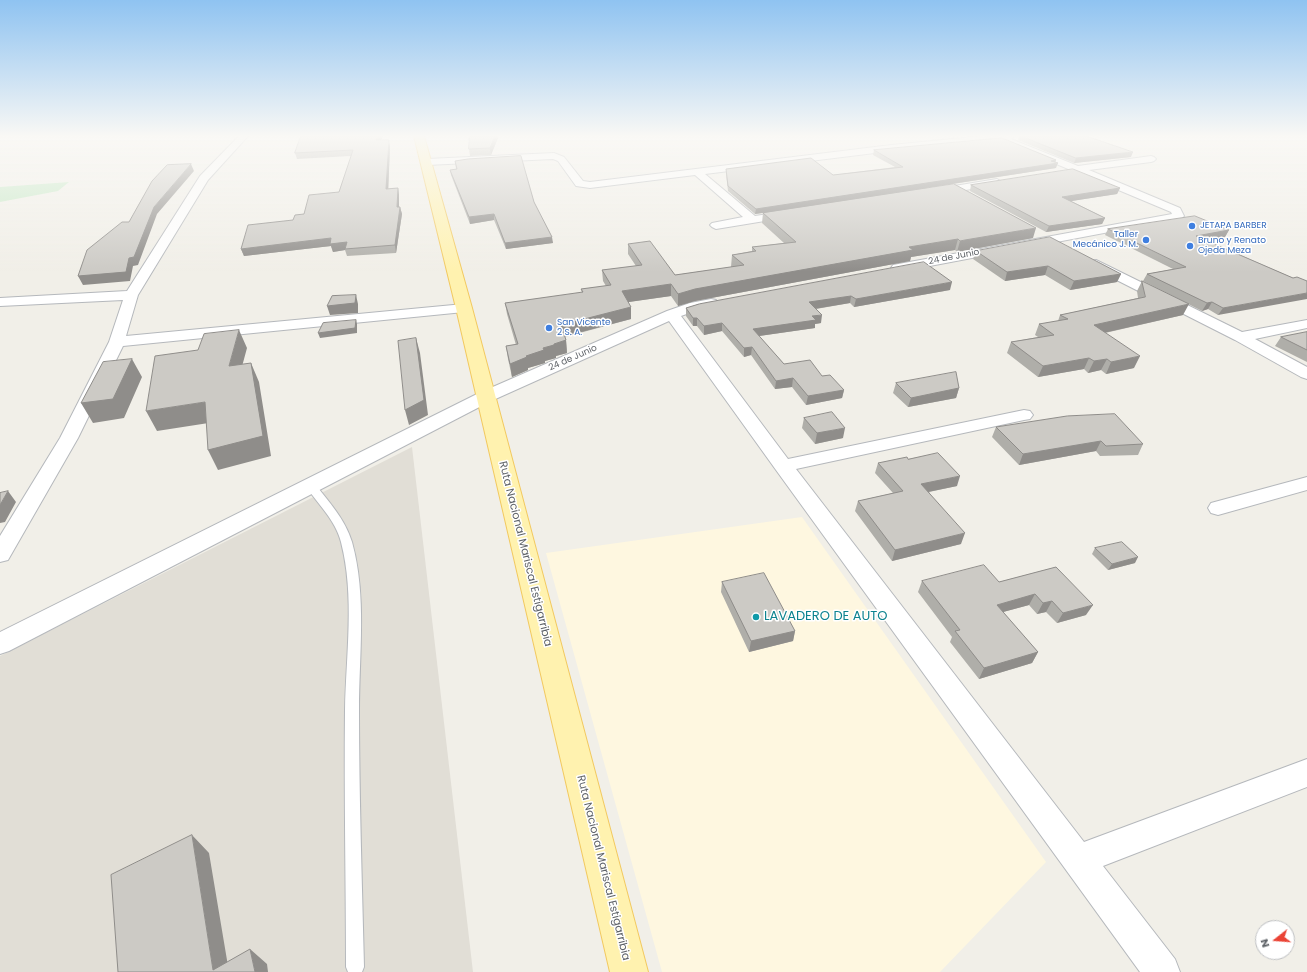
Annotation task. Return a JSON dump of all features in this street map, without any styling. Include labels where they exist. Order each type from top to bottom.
[{"type":"main road","name":"Ruta Nacional Mariscal Estigarribia","points":[[432,181],[628,972]]},
{"type":"street","points":[[0,554],[69,438],[117,342],[131,295],[202,181]]},
{"type":"street","points":[[578,181],[580,184],[587,186],[623,181]]},
{"type":"street","points":[[708,181],[752,219]]},
{"type":"street","points":[[923,194],[1000,181]]},
{"type":"street","name":"24 de Junio","points":[[883,271],[1178,216],[1176,210],[1107,181]]},
{"type":"street","points":[[954,189],[974,200]]},
{"type":"street","points":[[716,225],[799,212]]},
{"type":"street","points":[[1028,229],[1069,251]]},
{"type":"street","points":[[1083,258],[1240,337],[1307,374]]},
{"type":"street","points":[[0,302],[131,295]]},
{"type":"street","name":"24 de Junio","points":[[0,644],[485,397],[672,314],[695,306],[727,300]]},
{"type":"street","points":[[117,342],[464,308]]},
{"type":"street","points":[[672,314],[783,466],[1162,972]]},
{"type":"street","points":[[1240,337],[1307,324]]},
{"type":"street","points":[[783,466],[1024,415]]},
{"type":"street","points":[[1218,508],[1307,483]]},
{"type":"street","points":[[1078,860],[1307,773]]},
{"type":"lane","points":[[311,486],[335,514],[341,528],[346,542],[353,595],[352,686],[355,967]]},
{"type":"shaded area","points":[[412,447],[473,972],[0,972],[0,656]]},
{"type":"shaded area","points":[[802,517],[1046,862],[940,972],[662,972],[546,553]]},
{"type":"green space","points":[[69,182],[58,191],[0,202],[0,187]]},
{"type":"building","points":[[152,181],[176,181],[154,207],[134,257],[129,258],[126,272],[78,276],[87,250],[122,222],[129,222]]},
{"type":"building","points":[[343,181],[386,181],[386,189],[398,188],[397,207],[400,207],[395,245],[345,249],[347,242],[330,244],[331,238],[241,249],[248,225],[293,220],[295,215],[304,214],[309,195],[339,192]]},
{"type":"building","points":[[455,181],[528,181],[534,202],[552,237],[505,243],[494,214],[469,217]]},
{"type":"building","points":[[727,181],[937,181],[756,209],[728,186]]},
{"type":"building","points":[[994,181],[1104,181],[1120,188],[1062,197],[1105,218],[1049,226],[971,185]]},
{"type":"building","points":[[954,184],[1036,228],[960,241],[958,239],[909,247],[913,250],[695,289],[678,294],[671,284],[622,291],[631,307],[561,325],[566,340],[543,348],[544,350],[526,356],[527,357],[510,364],[506,346],[518,344],[505,303],[583,292],[581,289],[611,285],[602,270],[642,265],[628,244],[650,241],[675,275],[744,265],[732,255],[756,251],[752,247],[796,242],[763,213]]},
{"type":"building","points":[[1195,216],[1229,230],[1196,236],[1293,278],[1297,277],[1307,281],[1307,293],[1223,308],[1212,302],[1207,303],[1147,274],[1186,267],[1108,229]]},
{"type":"building","points":[[1050,237],[1121,274],[1074,281],[1048,266],[1007,272],[976,251]]},
{"type":"building","points":[[924,262],[952,282],[856,299],[851,296],[809,302],[822,315],[812,316],[816,320],[753,329],[784,364],[810,360],[822,376],[830,375],[844,390],[808,396],[793,378],[776,381],[752,347],[744,348],[722,323],[704,326],[697,318],[693,318],[686,308],[699,304]]},
{"type":"building","points":[[1142,281],[1189,304],[1094,325],[1140,356],[1111,362],[1107,359],[1094,361],[1089,358],[1043,366],[1011,342],[1054,335],[1039,324],[1068,319],[1060,315],[1145,297]]},
{"type":"building","points":[[356,295],[355,303],[327,306],[332,296]]},
{"type":"building","points":[[356,320],[355,328],[318,333],[323,323]]},
{"type":"building","points":[[239,330],[229,366],[251,363],[263,436],[208,450],[205,402],[146,411],[155,356],[198,350],[204,334]]},
{"type":"building","points":[[1307,332],[1307,350],[1281,337]]},
{"type":"building","points":[[416,338],[424,400],[405,410],[398,341]]},
{"type":"building","points":[[132,359],[113,399],[81,403],[103,362]]},
{"type":"building","points":[[956,372],[959,388],[911,398],[896,383]]},
{"type":"building","points":[[832,412],[845,428],[817,433],[804,418]]},
{"type":"building","points":[[1115,414],[1143,444],[1106,446],[1101,441],[1023,454],[996,427],[1067,416]]},
{"type":"building","points":[[938,453],[960,476],[921,484],[965,533],[895,550],[858,501],[903,491],[878,463]]},
{"type":"building","points":[[8,491],[0,505],[0,493]]},
{"type":"building","points":[[1122,542],[1138,557],[1112,564],[1095,548]]},
{"type":"building","points":[[984,565],[999,582],[1056,567],[1093,605],[1063,613],[1052,601],[1043,603],[1035,594],[997,605],[1038,652],[984,668],[955,631],[960,630],[922,581]]},
{"type":"building","name":"LAVADERO DE AUTO","points":[[764,573],[795,631],[751,641],[722,582]]},
{"type":"building","points":[[192,835],[213,970],[250,949],[255,972],[118,972],[111,875]]},
{"type":"place","name":"JETAPA BARBER","points":[[1192,226]]},
{"type":"place","name":"Taller Mecánico J. M.","points":[[1146,240]]},
{"type":"place","name":"Bruno y Renato Ojeda Meza","points":[[1190,246]]},
{"type":"place","name":"San Vicente 2 S. A.","points":[[549,328]]},
{"type":"place","name":"LAVADERO DE AUTO","points":[[756,617]]}]
